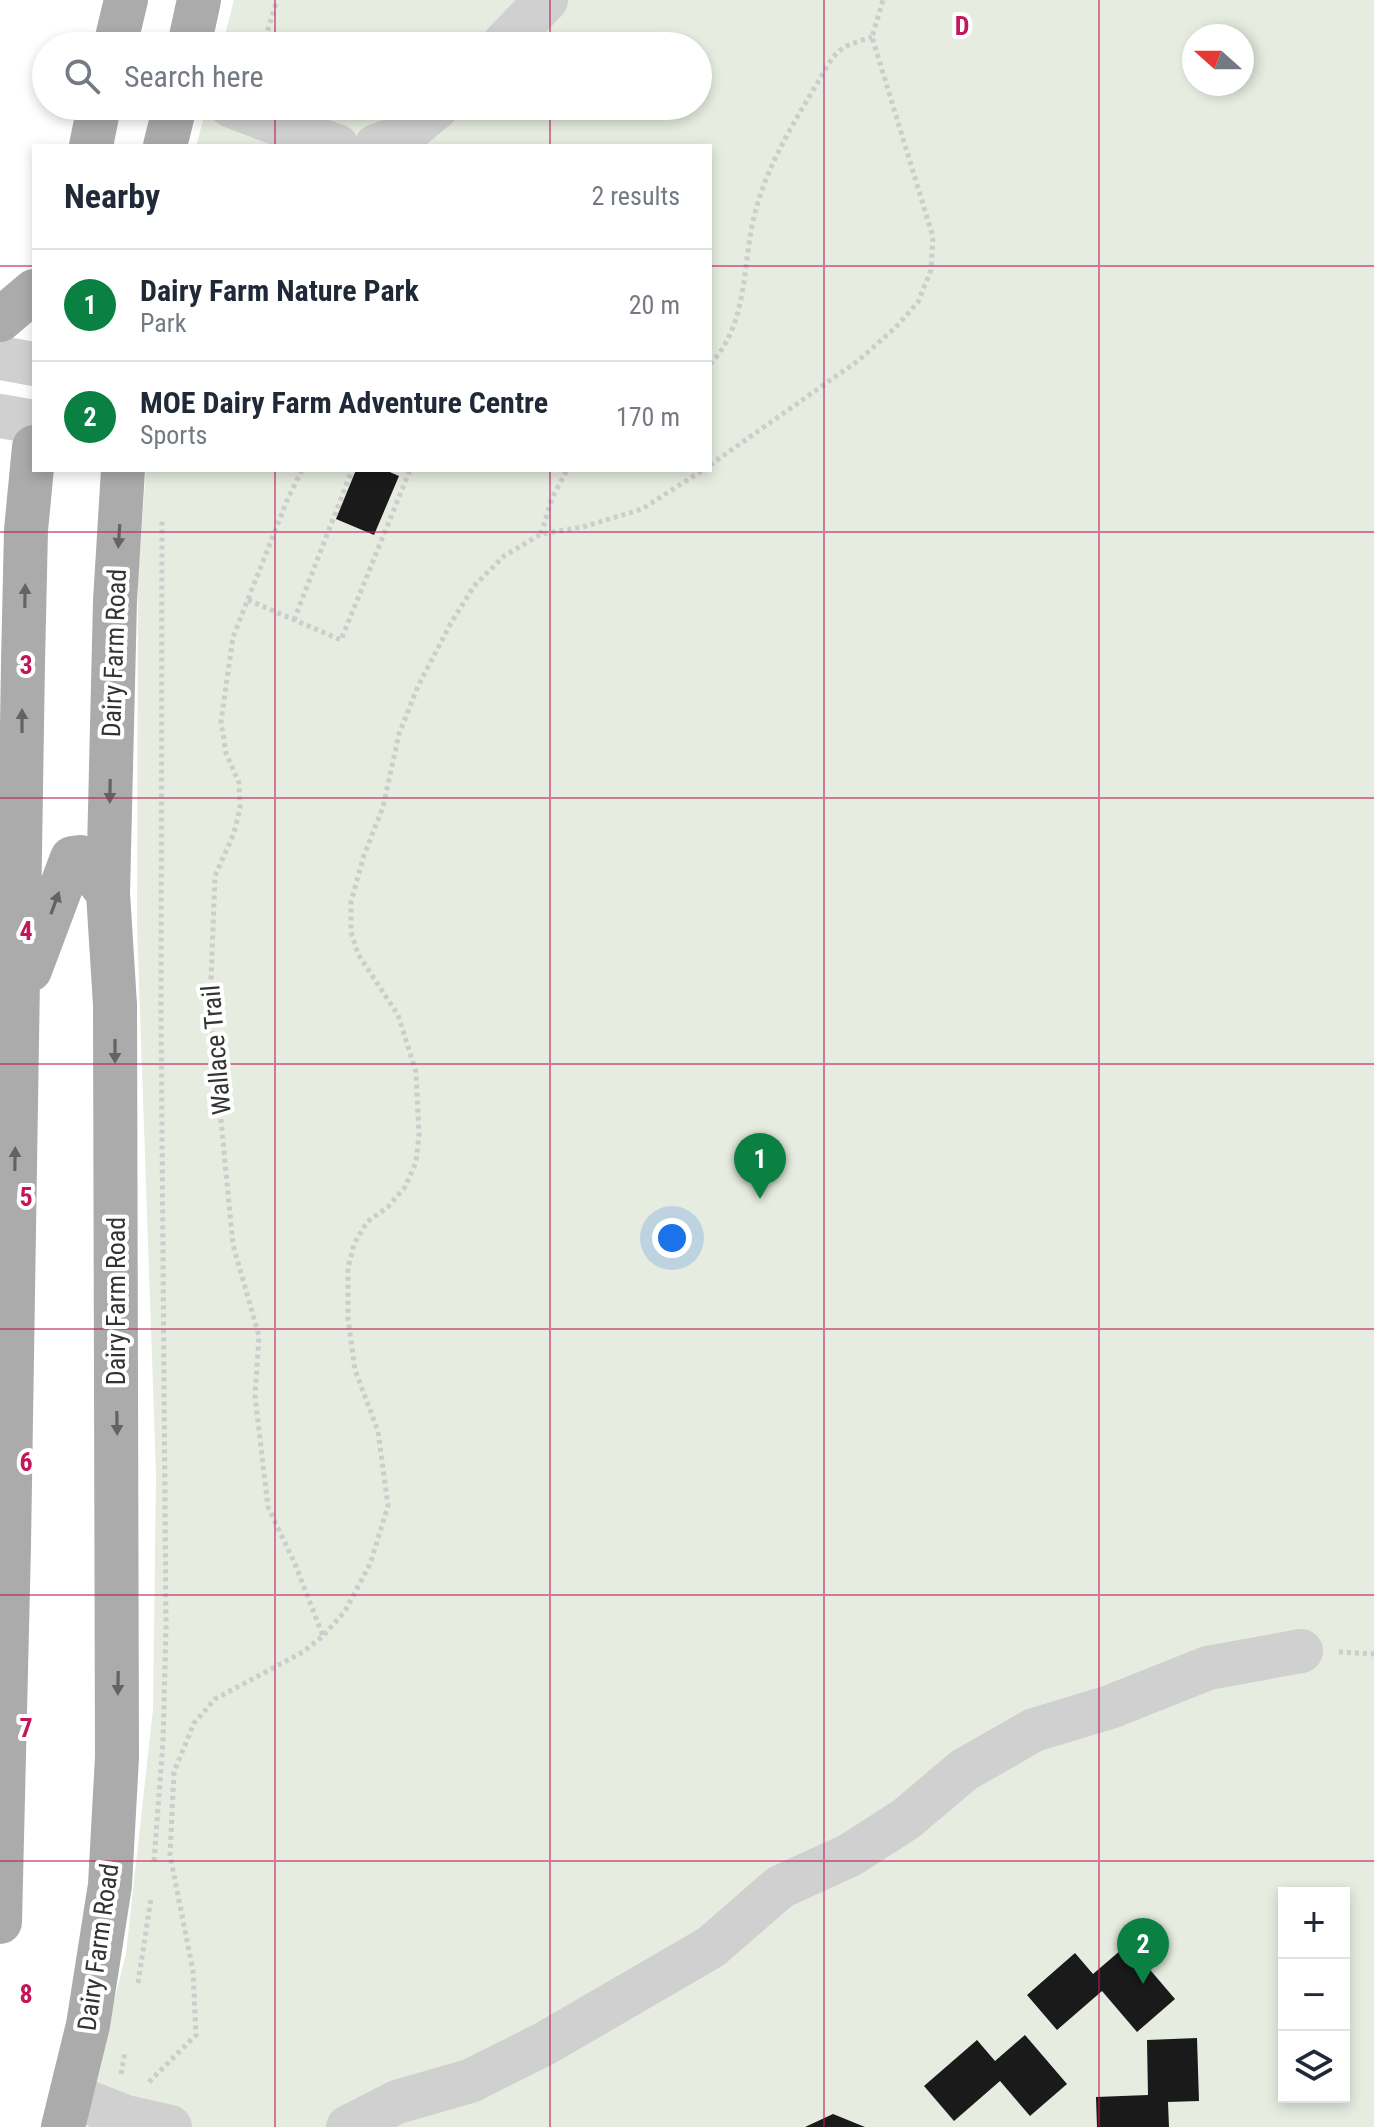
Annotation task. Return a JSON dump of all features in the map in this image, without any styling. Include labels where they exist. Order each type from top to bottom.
[{"type":"main road","points":[[118,32],[126,0]]},
{"type":"main road","points":[[192,32],[199,0]]},
{"type":"main road","points":[[91,144],[96,120]]},
{"type":"main road","points":[[166,144],[172,120]]},
{"type":"main road","points":[[0,320],[32,293]]},
{"type":"main road","points":[[0,1922],[4,1545],[26,530],[32,468]]},
{"type":"main road","name":"Dairy Farm Road","points":[[67,2112],[88,2025],[110,1885],[117,1757],[115,1005],[108,893],[115,601],[123,472]]},
{"type":"main road","points":[[0,484],[26,530]]},
{"type":"main road","points":[[18,1002],[72,858],[80,857],[108,893]]},
{"type":"street","points":[[515,32],[546,0]]},
{"type":"street","points":[[268,120],[332,144]]},
{"type":"street","points":[[381,144],[402,136],[421,120]]},
{"type":"street","points":[[0,358],[32,364]]},
{"type":"street","points":[[0,416],[32,422]]},
{"type":"street","points":[[348,2127],[397,2102],[470,2081],[544,2044],[711,1947],[780,1887],[850,1855],[906,1819],[964,1770],[1034,1730],[1110,1707],[1208,1668],[1301,1651]]},
{"type":"street","points":[[67,2112],[152,2122]]},
{"type":"path","points":[[267,32],[277,0]]},
{"type":"path","points":[[712,464],[859,360],[896,327],[918,302],[931,270],[933,237],[872,37],[883,0]]},
{"type":"path","points":[[712,362],[737,316],[748,271],[752,226],[768,169],[829,63],[843,48],[872,37]]},
{"type":"path","name":"Wallace Trail","points":[[301,472],[233,637],[221,721],[226,753],[239,783],[240,808],[234,833],[215,876],[209,967],[233,1245],[259,1336],[255,1396],[268,1507],[295,1564],[323,1636]]},
{"type":"path","points":[[294,620],[351,472]]},
{"type":"path","points":[[248,600],[341,640],[409,472]]},
{"type":"path","points":[[541,534],[552,498],[566,472]]},
{"type":"path","points":[[152,2122],[144,2087],[196,2035],[193,1971],[170,1855],[174,1772],[194,1723],[215,1699],[303,1652],[323,1636],[345,1611],[370,1564],[388,1506],[378,1431],[355,1370],[348,1319],[348,1268],[354,1244],[367,1222],[388,1207],[405,1187],[416,1162],[419,1135],[416,1072],[398,1015],[358,954],[351,932],[351,902],[364,855],[383,807],[399,734],[418,686],[474,586],[504,556],[541,534],[583,527],[642,509],[700,472]]},
{"type":"shaded area","points":[[234,0],[1374,0],[1374,2127],[82,2127],[126,1954],[153,1709],[156,1474],[137,925],[138,580],[146,472],[712,472],[712,144],[197,144],[203,120],[712,120],[712,32],[226,32]]},
{"type":"building","points":[[355,472],[390,472],[399,476],[374,535],[336,519]]},
{"type":"building","points":[[1128,1944],[1175,1999],[1137,2032],[1102,1991],[1057,2030],[1027,1995],[1075,1953],[1093,1974]]},
{"type":"building","points":[[1025,2035],[1067,2084],[1030,2116],[1000,2081],[954,2121],[924,2086],[977,2040],[995,2061]]},
{"type":"building","points":[[1197,2038],[1199,2101],[1168,2102],[1169,2127],[1097,2127],[1096,2097],[1148,2095],[1147,2040]]},
{"type":"building","points":[[833,2114],[865,2127],[805,2127]]},
{"type":"place","name":"Dairy Farm Nature Park","points":[[760,1199]]},
{"type":"place","name":"MOE Dairy Farm Adventure Centre","points":[[1143,1984]]}]
